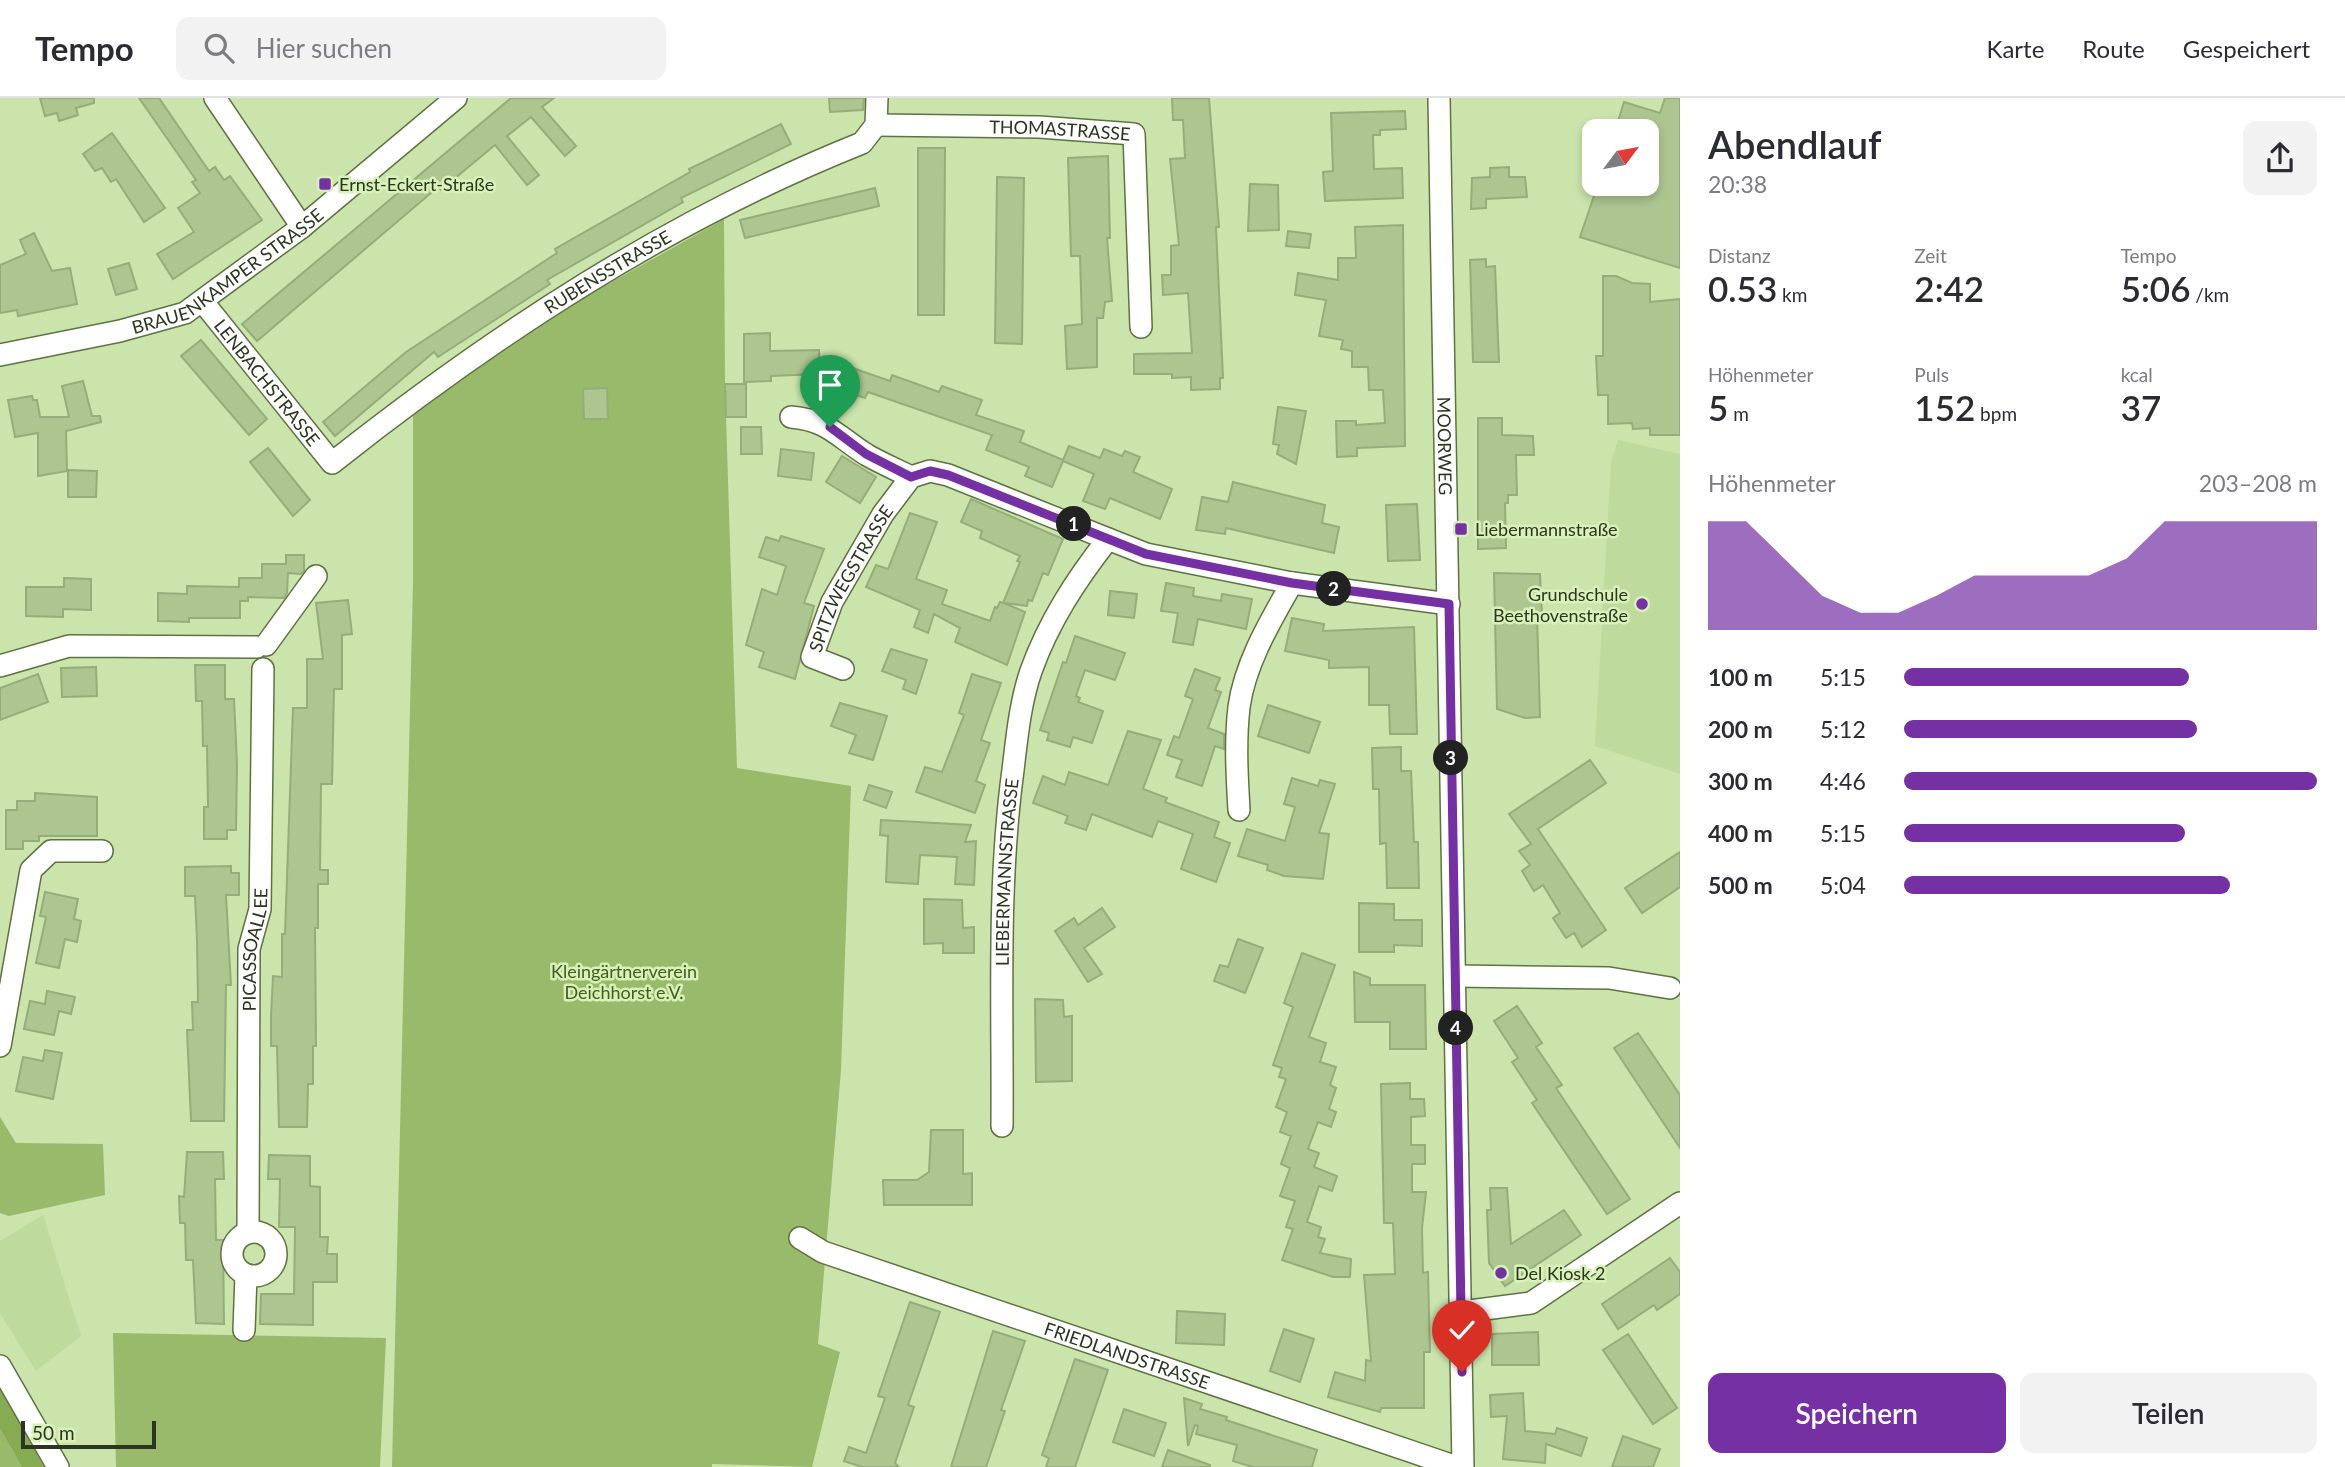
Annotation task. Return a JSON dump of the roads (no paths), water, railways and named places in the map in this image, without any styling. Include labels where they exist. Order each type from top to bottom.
[{"type":"street","points":[[215,98],[302,227]]},
{"type":"street","name":"BRAUENKAMPER STRASSE","points":[[0,355],[185,313],[302,227],[456,98]]},
{"type":"street","points":[[876,125],[877,98]]},
{"type":"street","name":"MOORWEG","points":[[1439,98],[1464,1467]]},
{"type":"street","name":"THOMASTRASSE","points":[[876,125],[1039,127],[1134,134],[1141,327]]},
{"type":"street","name":"RUBENSSTRASSE","points":[[332,463],[413,398],[590,280],[735,199],[862,143],[876,125]]},
{"type":"street","name":"LENBACHSTRASSE","points":[[203,302],[332,463]]},
{"type":"street","points":[[791,417],[811,419],[830,427],[866,454],[911,477],[930,471],[948,475],[1146,554],[1292,583],[1449,604]]},
{"type":"street","name":"SPITZWEGSTRASSE","points":[[843,669],[812,657],[832,603],[883,514],[911,477]]},
{"type":"street","name":"LIEBERMANNSTRASSE","points":[[1002,1126],[1007,815],[1020,710],[1031,674],[1054,619],[1078,576],[1108,539]]},
{"type":"street","points":[[0,666],[69,646],[261,646],[316,576]]},
{"type":"street","points":[[1239,810],[1236,757],[1243,689],[1261,643],[1292,583]]},
{"type":"street","name":"PICASSOALLEE","points":[[244,1330],[246,1275],[235,1266],[232,1253],[237,1240],[248,1233],[249,949],[260,909],[264,669],[253,662],[252,654],[261,646]]},
{"type":"street","points":[[0,1046],[31,870],[51,851],[103,851]]},
{"type":"street","points":[[1455,976],[1609,978],[1670,988]]},
{"type":"street","points":[[1462,1312],[1531,1303],[1680,1203]]},
{"type":"street","points":[[246,1275],[253,1277],[267,1272],[273,1266],[276,1252],[274,1245],[263,1234],[248,1233]]},
{"type":"street","name":"FRIEDLANDSTRASSE","points":[[800,1238],[823,1252],[1457,1467]]},
{"type":"street","points":[[0,1366],[58,1467]]},
{"type":"place","name":"Ernst-Eckert-Straße","points":[[325,184]]},
{"type":"place","name":"Liebermannstraße","points":[[1461,529]]},
{"type":"place","name":"Grundschule Beethovenstraße","points":[[1642,604]]},
{"type":"place","name":"Del Kiosk 2","points":[[1501,1273]]},
{"type":"park label","name":"Kleingärtnerverein Deichhorst e.V.","points":[[624,981]]}]
